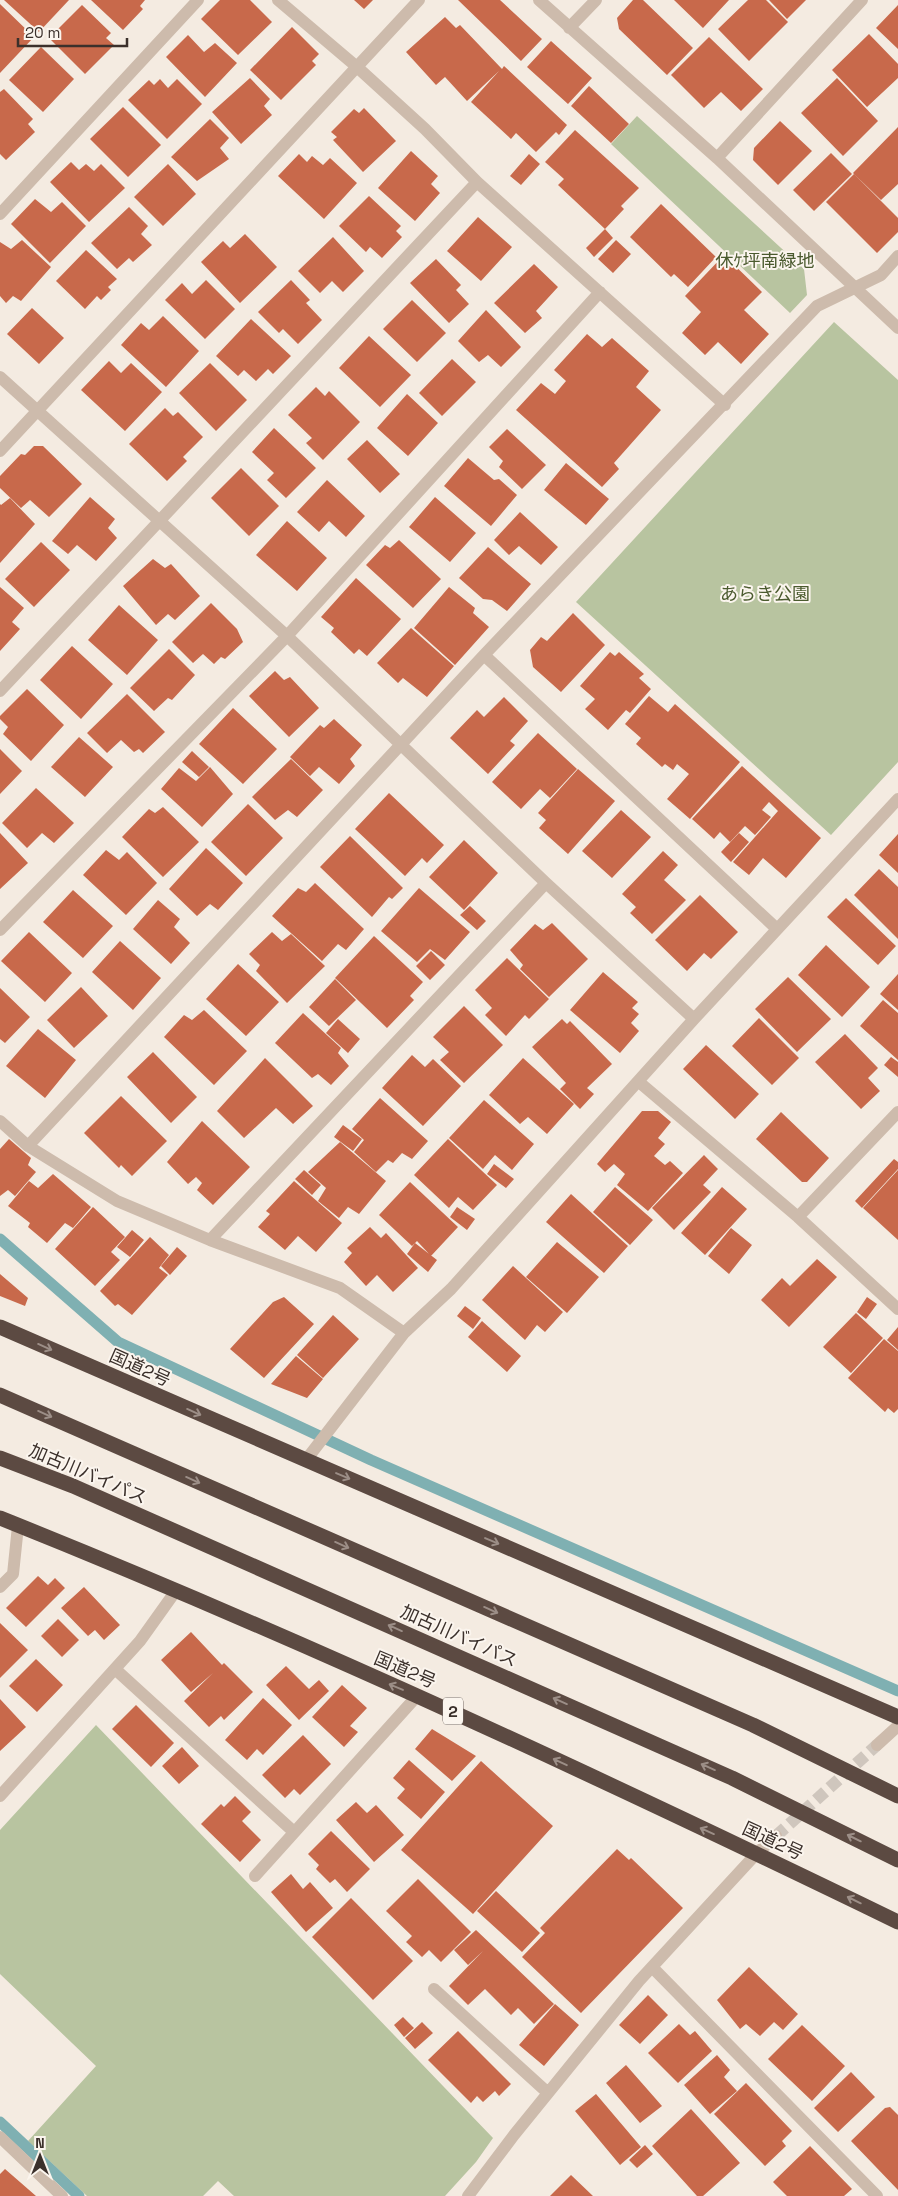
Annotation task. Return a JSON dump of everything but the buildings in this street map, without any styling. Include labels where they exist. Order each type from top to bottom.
[{"type":"highway","name":"国道2号","points":[[0,1327],[898,1718]]},
{"type":"highway","name":"加古川バイパス","points":[[0,1395],[753,1725],[898,1796]]},
{"type":"highway","name":"加古川バイパス","points":[[0,1458],[73,1486],[732,1778],[898,1860]]},
{"type":"highway","points":[[0,1463],[73,1486]]},
{"type":"highway","name":"国道2号","points":[[0,1518],[130,1570],[176,1592],[417,1696],[757,1853],[898,1922]]},
{"type":"street","points":[[0,214],[198,0]]},
{"type":"street","points":[[278,0],[357,67],[425,129],[477,182],[725,405]]},
{"type":"street","points":[[0,451],[419,0]]},
{"type":"street","points":[[538,0],[717,158],[898,328]]},
{"type":"street","points":[[569,28],[596,0]]},
{"type":"street","points":[[717,158],[862,0]]},
{"type":"street","points":[[0,691],[477,182]]},
{"type":"street","points":[[28,1146],[401,744],[817,306],[881,275],[898,256]]},
{"type":"street","points":[[0,930],[287,636],[600,292]]},
{"type":"street","points":[[0,377],[287,636],[546,883],[694,1019]]},
{"type":"street","points":[[484,656],[777,929]]},
{"type":"street","points":[[306,1460],[404,1333],[451,1289],[694,1019],[898,799]]},
{"type":"street","points":[[210,1240],[546,883]]},
{"type":"street","points":[[639,1082],[798,1218],[898,1309]]},
{"type":"street","points":[[798,1218],[898,1112]]},
{"type":"street","points":[[0,1121],[28,1146],[117,1201],[210,1240],[340,1288],[404,1333]]},
{"type":"street","points":[[0,1587],[13,1574],[18,1526]]},
{"type":"street","points":[[1,1794],[140,1641],[176,1592]]},
{"type":"street","points":[[115,1669],[294,1832]]},
{"type":"street","points":[[255,1876],[417,1696]]},
{"type":"street","points":[[877,1745],[898,1726]]},
{"type":"street","points":[[468,2196],[548,2093],[652,1967],[757,1853],[776,1836]]},
{"type":"street","points":[[652,1967],[877,2196]]},
{"type":"street","points":[[434,1989],[548,2093]]},
{"type":"street","points":[[0,2137],[62,2196]]},
{"type":"green space","name":"休ｹ坪南緑地","points":[[637,116],[804,269],[807,295],[790,313],[611,144]]},
{"type":"green space","name":"あらき公園","points":[[834,322],[898,380],[898,762],[831,835],[576,602]]},
{"type":"green space","points":[[96,1725],[493,2138],[476,2162],[445,2196],[234,2196],[218,2181],[203,2196],[87,2196],[28,2141],[96,2066],[0,1974],[0,1830]]},
{"type":"waterway","points":[[0,1239],[118,1342],[371,1460],[898,1691]]},
{"type":"waterway","points":[[0,2122],[79,2196]]},
{"type":"tunnel","points":[[776,1836],[877,1745]]}]
